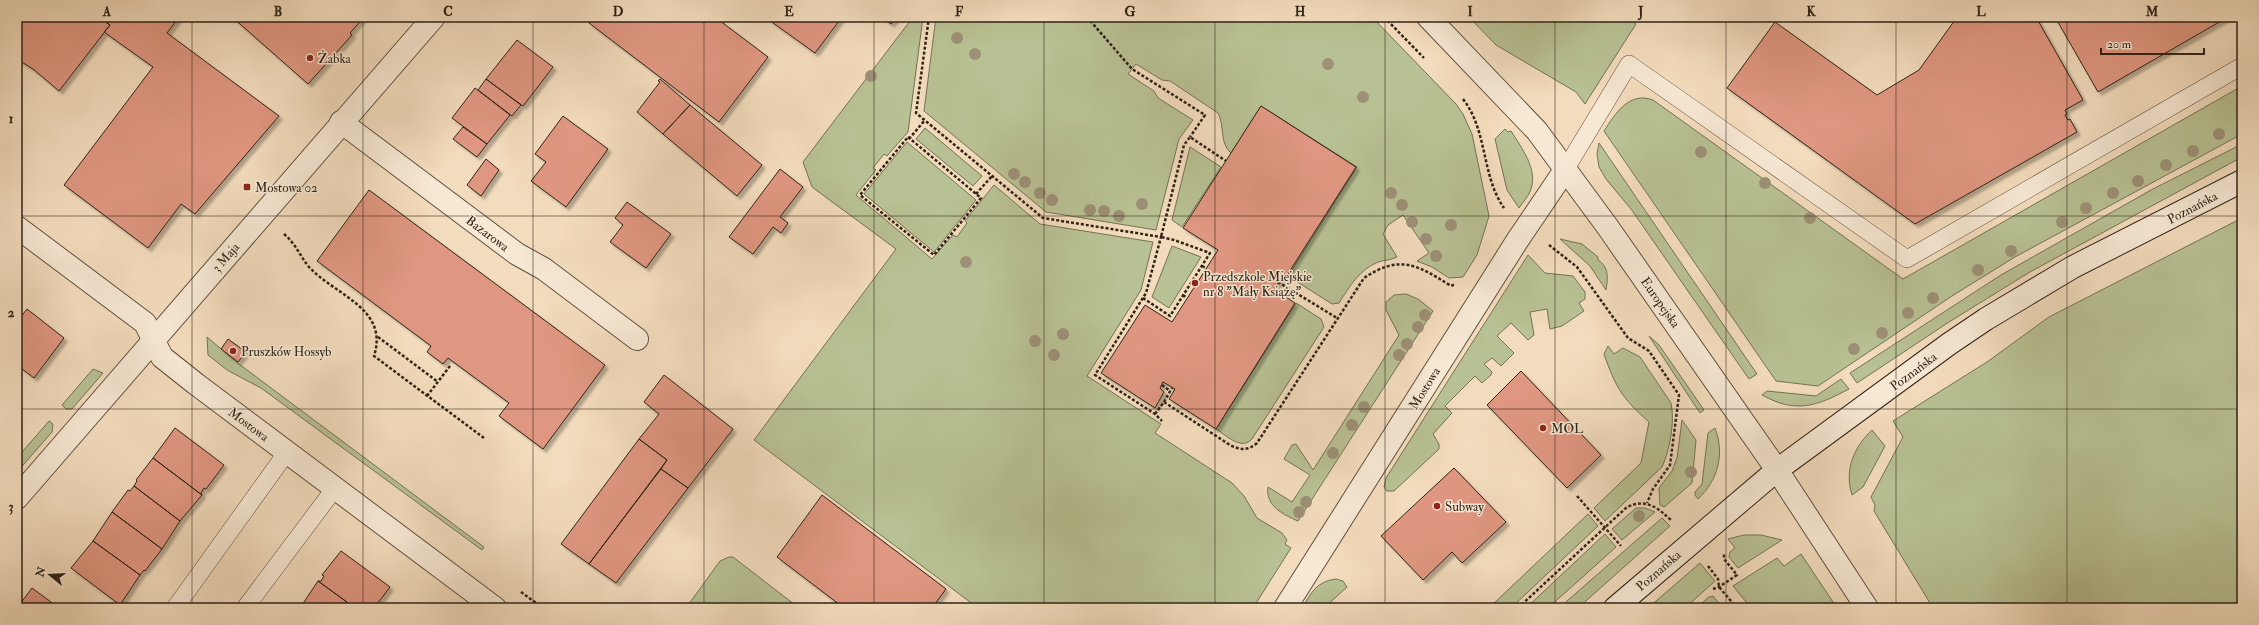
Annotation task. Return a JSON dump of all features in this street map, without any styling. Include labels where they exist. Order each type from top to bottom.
[{"type":"street","name":"3 Maja","points":[[17,498],[341,122],[434,17]]},
{"type":"street","name":"Europejska","points":[[1428,17],[1537,130],[1607,226],[1777,470],[1867,608]]},
{"type":"street","name":"Bazarowa","points":[[341,122],[517,254],[544,269],[637,339]]},
{"type":"street","name":"Mostowa","points":[[1285,608],[1517,241],[1565,170]]},
{"type":"street","name":"Poznańska","points":[[1615,608],[1777,470],[1986,319],[2073,268],[2242,181]]},
{"type":"street","name":"Mostowa","points":[[17,227],[145,323],[162,357],[495,608]]},
{"type":"lane","points":[[1565,170],[1629,64],[1907,259],[2242,66]]},
{"type":"lane","points":[[175,608],[287,452]]},
{"type":"lane","points":[[245,608],[335,488]]},
{"type":"path","points":[[929,17],[916,113],[1043,218],[1161,237],[1210,253],[1170,316],[1143,298]]},
{"type":"path","points":[[1087,17],[1129,66],[1205,115],[1184,145],[1161,237],[1143,298],[1095,375],[1155,414],[1162,422]]},
{"type":"path","points":[[1384,17],[1428,63]]},
{"type":"path","points":[[1459,95],[1470,108],[1478,128],[1491,182],[1500,203]]},
{"type":"path","points":[[909,139],[981,198],[934,255],[860,195],[908,137],[909,139],[925,120]]},
{"type":"path","points":[[1190,137],[1226,161]]},
{"type":"path","points":[[976,194],[992,176]]},
{"type":"path","points":[[284,234],[297,247],[310,268],[371,318],[378,336],[438,382]]},
{"type":"path","points":[[1546,242],[1578,268],[1628,338],[1649,351],[1679,395],[1670,465],[1653,489],[1647,503]]},
{"type":"path","points":[[1164,402],[1230,445],[1242,450],[1248,448],[1257,443],[1364,278],[1388,265],[1399,263],[1411,265],[1429,272],[1451,286],[1462,282]]},
{"type":"path","points":[[1202,266],[1206,268]]},
{"type":"path","points":[[1278,282],[1337,318]]},
{"type":"path","points":[[1183,295],[1187,298]]},
{"type":"path","points":[[378,336],[374,356],[484,438]]},
{"type":"path","points":[[427,396],[450,366]]},
{"type":"path","points":[[1162,385],[1170,391]]},
{"type":"path","points":[[1155,414],[1172,388]]},
{"type":"path","points":[[1577,496],[1621,546]]},
{"type":"path","points":[[1518,608],[1627,507],[1635,503],[1647,503],[1657,508],[1674,522]]},
{"type":"path","points":[[1714,589],[1720,587],[1737,575],[1724,559],[1724,552]]},
{"type":"path","points":[[1704,560],[1718,579],[1720,587],[1736,608]]},
{"type":"green space","points":[[913,17],[923,17],[908,132],[887,156],[884,154],[873,168],[876,170],[856,195],[932,259],[953,235],[957,237],[967,223],[965,221],[994,185],[1040,224],[1153,242],[1141,290],[1087,376],[1161,424],[1155,433],[1232,483],[1244,496],[1257,518],[1282,533],[1287,540],[1285,544],[1291,548],[1253,608],[978,608],[754,440],[896,249],[812,187],[803,162]]},
{"type":"green space","points":[[936,17],[1372,17],[1456,104],[1463,114],[1472,134],[1489,216],[1477,255],[1463,277],[1449,278],[1432,267],[1417,261],[1429,253],[1403,215],[1388,225],[1383,234],[1397,257],[1378,262],[1365,269],[1339,303],[1332,304],[1288,276],[1357,167],[1261,106],[1231,153],[1227,149],[1223,139],[1218,113],[1170,81],[1162,80],[1136,64],[1128,74],[1154,91],[1158,98],[1193,120],[1179,139],[1156,230],[1046,212],[924,111]]},
{"type":"green space","points":[[1469,17],[1627,17],[1636,24],[1585,104],[1576,92],[1496,45]]},
{"type":"green space","points":[[2242,86],[2242,134],[2015,257],[1952,296],[1818,386],[1776,381],[1604,131],[1618,111],[1630,101],[1644,98],[1653,100],[1903,279]]},
{"type":"green space","points":[[925,128],[982,176],[973,186],[916,139]]},
{"type":"green space","points":[[1505,129],[1508,132],[1511,131],[1519,144],[1527,158],[1532,174],[1533,181],[1530,192],[1519,208],[1507,190],[1495,139]]},
{"type":"green space","points":[[907,142],[976,200],[934,252],[864,194]]},
{"type":"green space","points":[[1599,143],[1757,374],[1749,379],[1631,209],[1606,179],[1599,167],[1597,154]]},
{"type":"green space","points":[[2242,144],[2242,157],[2030,272],[1949,322],[1857,383],[1850,373],[2001,275],[2151,190]]},
{"type":"green space","points":[[1190,147],[1221,167],[1182,227],[1172,220]]},
{"type":"green space","points":[[2242,218],[2242,608],[1933,608],[1874,511],[1875,505],[1871,497],[1903,437],[1893,421],[1987,362],[2049,317]]},
{"type":"green space","points":[[1560,239],[1582,244],[1598,257],[1598,260],[1602,263],[1607,273],[1606,290],[1590,266]]},
{"type":"green space","points":[[1172,246],[1201,257],[1169,308],[1152,297]]},
{"type":"green space","points":[[1528,255],[1545,273],[1573,276],[1585,292],[1585,299],[1579,303],[1584,311],[1562,326],[1550,329],[1547,309],[1530,312],[1534,335],[1528,340],[1511,323],[1497,336],[1514,353],[1501,366],[1492,358],[1484,364],[1492,372],[1491,375],[1482,383],[1475,376],[1445,406],[1452,413],[1433,434],[1439,444],[1439,449],[1394,491],[1387,491],[1384,487],[1386,478]]},
{"type":"green space","points":[[1406,294],[1418,299],[1433,311],[1298,521],[1287,516],[1272,505],[1269,499],[1268,487],[1292,502],[1310,475],[1284,459],[1292,445],[1296,444],[1313,470],[1399,335],[1386,310],[1386,302],[1394,295]]},
{"type":"green space","points":[[1296,303],[1321,319],[1324,327],[1252,439],[1248,442],[1238,443],[1216,429]]},
{"type":"green space","points":[[1649,336],[1659,345],[1704,410],[1700,413]]},
{"type":"green space","points":[[207,337],[239,364],[484,547],[482,550],[261,388],[227,370],[208,355]]},
{"type":"green space","points":[[1608,346],[1614,354],[1623,348],[1640,357],[1671,403],[1672,427],[1665,460],[1662,467],[1605,521],[1594,508],[1641,463],[1649,422],[1632,406],[1616,384],[1604,354]]},
{"type":"green space","points":[[93,369],[103,373],[72,409],[66,409],[62,405]]},
{"type":"green space","points":[[1841,379],[1849,389],[1827,400],[1806,406],[1785,404],[1774,401],[1762,395],[1767,391],[1816,396]]},
{"type":"green space","points":[[1682,420],[1696,440],[1692,483],[1664,507],[1660,505],[1659,488],[1672,471],[1677,458]]},
{"type":"green space","points":[[49,421],[53,424],[52,432],[17,472],[17,458]]},
{"type":"green space","points":[[1715,428],[1719,447],[1718,466],[1710,484],[1698,499],[1695,492],[1702,484],[1708,433]]},
{"type":"green space","points":[[1872,430],[1885,446],[1863,487],[1852,495],[1849,477],[1852,460],[1860,444]]},
{"type":"green space","points":[[1636,508],[1645,508],[1655,512],[1622,540],[1612,529]]},
{"type":"green space","points":[[1588,514],[1598,526],[1511,608],[1489,608]]},
{"type":"green space","points":[[1662,518],[1670,526],[1578,608],[1559,608]]},
{"type":"green space","points":[[1605,534],[1616,547],[1548,608],[1526,608]]},
{"type":"green space","points":[[1744,535],[1761,535],[1782,540],[1738,568],[1729,557],[1730,552],[1735,548],[1728,539]]},
{"type":"green space","points":[[1801,554],[1837,608],[1751,608],[1733,586],[1777,558],[1784,566]]},
{"type":"green space","points":[[733,557],[799,608],[686,608],[720,561]]},
{"type":"green space","points":[[1700,563],[1715,581],[1685,608],[1648,608]]},
{"type":"green space","points":[[1336,579],[1343,581],[1347,587],[1324,608],[1302,608],[1319,585],[1329,580]]},
{"type":"green space","points":[[1713,596],[1723,608],[1696,608],[1709,597]]},
{"type":"building","points":[[17,17],[99,17],[110,25],[59,91],[33,69],[17,59]]},
{"type":"building","points":[[104,17],[179,17],[167,33],[279,116],[195,214],[181,204],[148,248],[64,185],[153,67],[104,32],[110,25],[102,20]]},
{"type":"building","points":[[232,17],[364,17],[350,33],[352,35],[308,84]]},
{"type":"building","points":[[594,17],[715,17],[768,57],[719,122],[589,23]]},
{"type":"building","points":[[770,17],[842,17],[815,53],[769,20]]},
{"type":"building","points":[[882,17],[897,17],[891,24]]},
{"type":"building","points":[[1957,17],[2036,17],[2083,100],[2065,110],[2067,114],[2065,115],[2068,120],[2070,119],[2077,132],[1915,224],[1727,88],[1775,22],[1877,95],[1919,70]]},
{"type":"building","points":[[2055,17],[2228,17],[2098,92]]},
{"type":"building","points":[[517,40],[553,67],[523,106],[486,79]]},
{"type":"building","points":[[486,79],[521,105],[512,116],[478,90]]},
{"type":"building","points":[[660,79],[690,105],[663,134],[637,112],[660,82],[658,81]]},
{"type":"building","points":[[475,88],[510,115],[487,144],[452,118]]},
{"type":"building","points":[[690,105],[762,165],[737,196],[663,134]]},
{"type":"building","points":[[1261,106],[1356,167],[1287,276],[1284,274],[1274,289],[1295,303],[1216,429],[1169,399],[1175,389],[1163,382],[1160,388],[1164,392],[1155,408],[1101,373],[1145,305],[1172,322],[1218,250],[1183,228]]},
{"type":"building","points":[[563,116],[608,149],[566,207],[531,181],[546,162],[535,154]]},
{"type":"building","points":[[463,127],[487,144],[477,157],[453,139]]},
{"type":"building","points":[[486,159],[499,170],[481,196],[467,185]]},
{"type":"building","points":[[780,169],[803,187],[780,217],[788,223],[781,233],[773,227],[753,254],[729,237]]},
{"type":"building","points":[[369,190],[605,365],[543,449],[499,416],[509,403],[448,358],[443,364],[427,352],[431,346],[317,261]]},
{"type":"building","points":[[627,202],[671,234],[646,268],[610,242],[623,225],[615,218]]},
{"type":"building","points":[[27,309],[64,338],[34,378],[17,365],[17,322]]},
{"type":"building","name":"Pruszków Hossyb","points":[[228,339],[246,352],[238,362],[221,349]]},
{"type":"building","points":[[1521,371],[1601,455],[1567,488],[1487,405]]},
{"type":"building","points":[[664,375],[733,429],[688,488],[661,469],[667,460],[639,439],[659,414],[644,402]]},
{"type":"building","points":[[175,428],[224,465],[206,489],[204,488],[201,493],[202,495],[153,458]]},
{"type":"building","points":[[639,439],[667,460],[589,564],[561,544]]},
{"type":"building","points":[[153,458],[202,495],[180,521],[134,486],[137,481],[136,480]]},
{"type":"building","points":[[1454,468],[1506,522],[1462,563],[1452,552],[1423,580],[1381,536]]},
{"type":"building","points":[[661,469],[688,488],[616,583],[589,564]]},
{"type":"building","points":[[134,486],[180,521],[162,549],[112,512],[128,490],[130,491]]},
{"type":"building","points":[[822,495],[946,589],[932,608],[844,608],[777,557]]},
{"type":"building","points":[[112,512],[162,549],[145,571],[144,570],[140,575],[93,541]]},
{"type":"building","points":[[93,541],[140,575],[120,605],[71,568]]},
{"type":"building","points":[[341,551],[390,587],[374,608],[355,608],[318,581],[321,581],[324,576],[322,575]]},
{"type":"building","points":[[318,581],[355,608],[300,608]]},
{"type":"building","points":[[32,588],[59,608],[17,608]]},
{"type":"place","name":"Żabka","points":[[310,58]]},
{"type":"place","name":"Mostowa 02","points":[[247,187]]},
{"type":"place","name":"Przedszkole Miejskie nr 8 \"Mały Książę\"","points":[[1195,283]]},
{"type":"place","name":"Pruszków Hossyb","points":[[233,351]]},
{"type":"place","name":"MOL","points":[[1543,428]]},
{"type":"place","name":"Subway","points":[[1437,506]]}]
